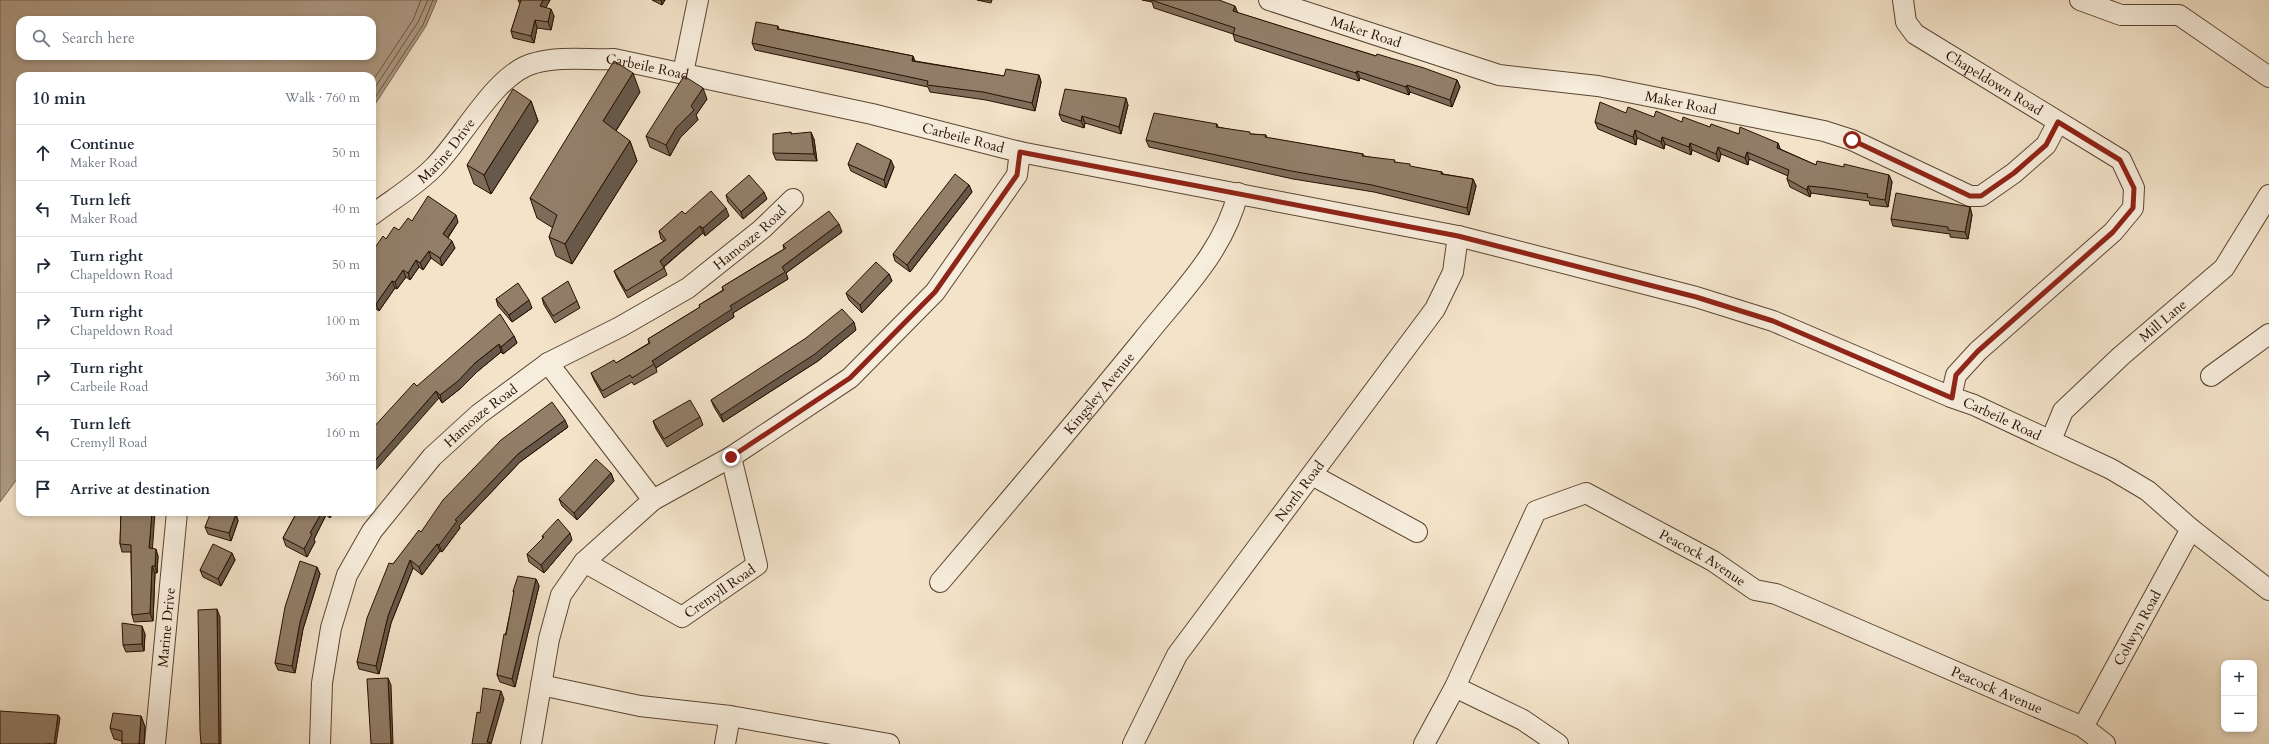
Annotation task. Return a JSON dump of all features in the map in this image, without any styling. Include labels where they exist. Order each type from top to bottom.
[{"type":"street","points":[[683,73],[698,0]]},
{"type":"street","name":"Maker Road","points":[[1269,0],[1311,7],[1499,74],[1598,86],[1824,130],[1852,140],[1970,196],[1981,196],[2014,173],[2046,145],[2058,122]]},
{"type":"street","name":"Chapeldown Road","points":[[1903,0],[1906,22],[1915,34],[2120,160],[2134,188],[2133,208],[2113,232],[1978,351],[1956,375],[1952,398]]},
{"type":"street","points":[[2080,0],[2121,15],[2179,15],[2269,77]]},
{"type":"street","name":"Carbeile Road","points":[[511,75],[534,63],[575,58],[614,59],[872,114],[1020,152],[1458,236],[1696,297],[1773,321],[1952,398],[1974,405],[2111,469],[2148,491],[2191,529],[2269,590]]},
{"type":"street","name":"Marine Drive","points":[[376,212],[435,166],[476,114],[511,75]]},
{"type":"street","points":[[531,744],[549,639],[561,596],[584,562],[653,500],[731,457],[850,378],[935,292],[1017,175],[1020,152]]},
{"type":"street","name":"Kingsley Avenue","points":[[940,582],[1110,380],[1214,252],[1233,216],[1238,193]]},
{"type":"street","name":"Mill Lane","points":[[2050,440],[2063,411],[2121,356],[2224,268],[2269,195]]},
{"type":"street","name":"Hamoaze Road","points":[[320,744],[322,683],[331,628],[347,575],[372,531],[432,457],[479,414],[548,363],[620,327],[688,288],[762,229],[793,199]]},
{"type":"street","name":"North Road","points":[[1133,744],[1177,655],[1434,310],[1453,272],[1458,236]]},
{"type":"street","points":[[2211,376],[2269,334]]},
{"type":"street","points":[[548,363],[653,500]]},
{"type":"street","name":"Cremyll Road","points":[[584,562],[682,617],[757,565],[731,457]]},
{"type":"street","points":[[1312,475],[1417,532]]},
{"type":"street","name":"Peacock Avenue","points":[[1424,744],[1455,687],[1536,511],[1586,493],[1713,560],[1755,590],[1776,594],[2083,727],[2105,744]]},
{"type":"street","name":"Marine Drive","points":[[156,744],[177,516]]},
{"type":"street","name":"Colwyn Road","points":[[2083,727],[2191,529]]},
{"type":"street","points":[[541,685],[640,706],[730,716],[889,744]]},
{"type":"street","points":[[1455,687],[1523,720],[1558,744]]},
{"type":"street","points":[[725,744],[730,716]]},
{"type":"water","points":[[0,0],[437,0],[426,26],[376,103],[376,72],[16,72],[16,480],[0,502]]},
{"type":"building","points":[[521,0],[543,0],[540,6],[551,9],[548,22],[535,20],[531,36],[511,31]]},
{"type":"building","points":[[1151,0],[1219,0],[1235,6],[1233,11],[1376,56],[1377,54],[1424,68],[1457,80],[1450,100],[1407,85],[1406,87],[1357,71],[1356,73],[1233,34],[1235,28]]},
{"type":"building","points":[[756,22],[778,26],[777,29],[913,56],[912,61],[1004,76],[1006,69],[1039,75],[1032,103],[983,92],[927,85],[928,81],[752,43]]},
{"type":"building","points":[[614,61],[633,73],[603,121],[630,141],[565,244],[549,237],[557,215],[530,198]]},
{"type":"building","points":[[684,76],[703,88],[691,106],[694,110],[676,128],[666,145],[646,136]]},
{"type":"building","points":[[513,89],[531,101],[484,175],[467,165]]},
{"type":"building","points":[[1065,89],[1126,98],[1119,127],[1082,116],[1081,121],[1059,114]]},
{"type":"building","points":[[1600,102],[1626,113],[1628,107],[1654,117],[1656,111],[1682,122],[1683,117],[1710,127],[1711,124],[1739,134],[1740,127],[1778,143],[1777,148],[1816,165],[1817,161],[1844,167],[1844,164],[1889,175],[1885,200],[1867,197],[1868,194],[1828,188],[1808,186],[1807,190],[1787,179],[1789,170],[1747,152],[1745,158],[1718,147],[1716,154],[1690,143],[1689,147],[1662,137],[1661,142],[1635,130],[1633,137],[1595,122]]},
{"type":"building","points":[[1154,113],[1217,124],[1216,127],[1250,132],[1250,134],[1266,135],[1265,137],[1363,154],[1362,156],[1395,160],[1394,162],[1410,164],[1410,166],[1442,172],[1441,174],[1473,179],[1467,208],[1372,185],[1291,171],[1146,140]]},
{"type":"building","points":[[791,132],[791,134],[811,132],[814,154],[773,153],[773,134]]},
{"type":"building","points":[[857,143],[891,160],[884,180],[848,164]]},
{"type":"building","points":[[955,174],[969,185],[907,265],[893,254]]},
{"type":"building","points":[[749,175],[764,192],[741,212],[726,195]]},
{"type":"building","points":[[711,191],[726,208],[703,228],[700,226],[660,261],[664,268],[626,291],[614,271],[666,240],[659,231],[682,211],[685,214]]},
{"type":"building","points":[[1896,193],[1970,207],[1965,232],[1948,230],[1948,227],[1891,219]]},
{"type":"building","points":[[428,196],[456,215],[443,234],[452,241],[440,258],[429,251],[420,263],[416,260],[408,273],[403,270],[395,282],[392,281],[376,304],[376,246],[383,236],[386,239],[394,227],[399,230],[408,218],[412,221]]},
{"type":"building","points":[[829,211],[839,224],[782,267],[785,272],[730,306],[732,309],[652,361],[654,364],[632,378],[630,375],[602,391],[591,373],[614,360],[616,363],[650,343],[648,339],[700,307],[699,305],[724,290],[722,287],[786,248],[783,245]]},
{"type":"building","points":[[876,262],[889,274],[860,305],[846,293]]},
{"type":"building","points":[[568,281],[577,301],[553,316],[542,298]]},
{"type":"building","points":[[518,283],[529,300],[509,315],[496,299]]},
{"type":"building","points":[[842,309],[854,322],[815,354],[721,415],[711,400],[806,338]]},
{"type":"building","points":[[500,314],[514,336],[501,347],[499,344],[475,363],[458,381],[440,395],[436,391],[376,459],[376,425],[414,383],[417,386]]},
{"type":"building","points":[[690,400],[700,417],[664,439],[653,421]]},
{"type":"building","points":[[552,402],[565,420],[518,454],[455,520],[457,521],[439,545],[437,544],[419,567],[410,560],[388,616],[376,666],[357,662],[367,618],[389,563],[393,564],[419,530],[421,532],[443,500],[501,440]]},
{"type":"building","points":[[596,459],[611,473],[574,513],[559,499]]},
{"type":"building","points":[[121,516],[152,516],[149,548],[156,549],[155,566],[152,566],[150,613],[132,615],[131,545],[120,544]]},
{"type":"building","points":[[209,516],[235,516],[229,533],[205,527]]},
{"type":"building","points":[[295,516],[320,516],[310,533],[312,534],[304,549],[283,538]]},
{"type":"building","points":[[558,519],[570,533],[541,565],[527,554],[544,537],[542,536]]},
{"type":"building","points":[[213,544],[232,553],[218,579],[200,570]]},
{"type":"building","points":[[300,561],[317,567],[300,622],[292,666],[275,663],[285,607]]},
{"type":"building","points":[[518,576],[536,579],[512,679],[497,675],[504,634],[506,635],[513,591]]},
{"type":"building","points":[[217,609],[219,744],[201,744],[198,610]]},
{"type":"building","points":[[122,623],[142,626],[142,644],[123,645]]},
{"type":"building","points":[[388,678],[391,744],[371,744],[367,679]]},
{"type":"building","points":[[483,688],[501,691],[487,742],[490,744],[472,744],[477,712],[480,713]]},
{"type":"building","points":[[0,711],[58,715],[54,744],[0,744]]},
{"type":"building","points":[[113,713],[141,716],[139,744],[122,744],[122,731],[110,728]]},
{"type":"route","points":[[731,457],[850,378],[935,292],[1017,175],[1020,152],[1238,193],[1419,230],[1458,236],[1696,297],[1773,321],[1952,398],[1956,375],[1978,351],[2113,232],[2133,208],[2134,188],[2120,160],[2058,122],[2046,145],[1996,188],[1981,196],[1970,196],[1852,140]]}]
